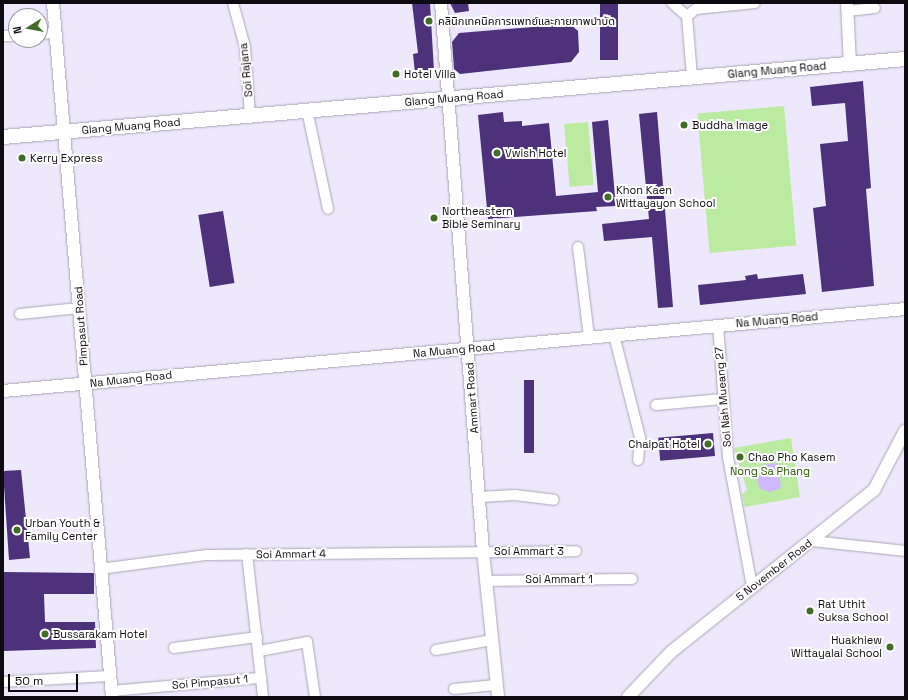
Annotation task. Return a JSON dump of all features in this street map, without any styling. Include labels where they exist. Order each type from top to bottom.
[{"type":"main road","name":"Glang Muang Road","points":[[3,137],[905,58]]},
{"type":"street","name":"Pimpasut Road","points":[[54,3],[111,694]]},
{"type":"street","name":"Soi Rajana","points":[[233,3],[245,47],[250,115]]},
{"type":"street","name":"Ammart Road","points":[[441,3],[469,348],[478,498],[497,691]]},
{"type":"street","points":[[672,3],[687,16],[692,77]]},
{"type":"street","points":[[687,16],[696,9],[755,3]]},
{"type":"street","points":[[850,64],[847,7],[875,8]]},
{"type":"street","points":[[48,34],[56,33]]},
{"type":"street","points":[[307,110],[328,209]]},
{"type":"street","points":[[578,247],[589,337]]},
{"type":"street","points":[[20,314],[79,308]]},
{"type":"street","name":"Na Muang Road","points":[[3,391],[905,309]]},
{"type":"street","name":"Soi Nah Mueang 27","points":[[718,326],[728,457],[752,586]]},
{"type":"street","points":[[614,335],[640,438],[638,460]]},
{"type":"street","points":[[656,405],[723,399]]},
{"type":"street","name":"5 November Road","points":[[628,697],[671,652],[874,490],[905,431]]},
{"type":"street","points":[[478,498],[515,495],[554,500]]},
{"type":"street","points":[[812,541],[905,551]]},
{"type":"street","name":"Soi Ammart 4","points":[[100,569],[207,554],[483,551]]},
{"type":"street","name":"Soi Ammart 3","points":[[483,551],[576,551]]},
{"type":"street","points":[[247,554],[260,651],[263,697]]},
{"type":"street","name":"Soi Ammart 1","points":[[486,581],[632,579]]},
{"type":"street","points":[[174,648],[257,637]]},
{"type":"street","points":[[436,650],[492,640]]},
{"type":"street","points":[[260,651],[307,642],[315,697]]},
{"type":"street","points":[[3,682],[110,676]]},
{"type":"street","name":"Soi Pimpasut 1","points":[[111,694],[261,678]]},
{"type":"street","points":[[454,688],[497,691]]},
{"type":"green space","points":[[784,106],[796,245],[710,253],[697,114]]},
{"type":"green space","points":[[588,122],[593,185],[570,187],[564,124]]},
{"type":"green space","name":"Nong Sa Phang","points":[[791,438],[800,497],[745,507],[742,494],[747,490],[734,448]]},
{"type":"shaded area","points":[[778,463],[781,488],[770,492],[760,489],[754,471],[762,465]]},
{"type":"building","points":[[412,3],[430,3],[434,71],[415,73],[413,54],[418,53]]},
{"type":"building","points":[[450,3],[468,3],[469,11],[455,13]]},
{"type":"building","points":[[600,3],[618,3],[618,60],[600,60]]},
{"type":"building","points":[[570,24],[578,31],[579,52],[571,62],[460,74],[454,69],[452,42],[459,33]]},
{"type":"building","points":[[863,81],[871,188],[866,189],[874,286],[822,292],[813,208],[826,206],[820,144],[848,141],[845,103],[812,106],[810,87]]},
{"type":"building","points":[[503,112],[504,122],[522,121],[522,126],[549,123],[556,196],[598,192],[592,122],[608,120],[616,206],[596,207],[597,211],[488,219],[478,115]]},
{"type":"building","points":[[657,112],[673,307],[658,308],[652,237],[604,241],[602,224],[649,219],[639,114]]},
{"type":"building","points":[[223,211],[234,283],[210,287],[198,215]]},
{"type":"building","points":[[757,274],[758,279],[803,274],[806,294],[700,305],[698,285],[746,280],[745,276]]},
{"type":"building","points":[[524,380],[534,380],[534,453],[524,453]]},
{"type":"building","points":[[713,433],[715,456],[660,461],[658,438]]},
{"type":"building","name":"Urban Youth & Family Center","points":[[21,470],[30,558],[9,560],[3,471]]},
{"type":"building","points":[[3,572],[94,573],[94,594],[44,594],[45,622],[95,622],[96,648],[3,651]]},
{"type":"place","name":"คลินิกเทคนิคการแพทย์และกายภาพบำบัด","points":[[429,21]]},
{"type":"place","name":"Hotel Villa","points":[[396,74]]},
{"type":"place","name":"Buddha Image","points":[[684,125]]},
{"type":"place","name":"Vwish Hotel","points":[[497,153]]},
{"type":"place","name":"Kerry Express","points":[[22,158]]},
{"type":"place","name":"Khon Kaen Wittayayon School","points":[[608,197]]},
{"type":"place","name":"Northeastern Bible Seminary","points":[[434,218]]},
{"type":"place","name":"Chaipat Hotel","points":[[708,444]]},
{"type":"place","name":"Chao Pho Kasem","points":[[740,457]]},
{"type":"place","name":"Urban Youth & Family Center","points":[[17,530]]},
{"type":"place","name":"Rat Uthit Suksa School","points":[[810,611]]},
{"type":"place","name":"Bussarakam Hotel","points":[[45,634]]},
{"type":"place","name":"Huakhiew Wittayalai School","points":[[890,647]]}]
